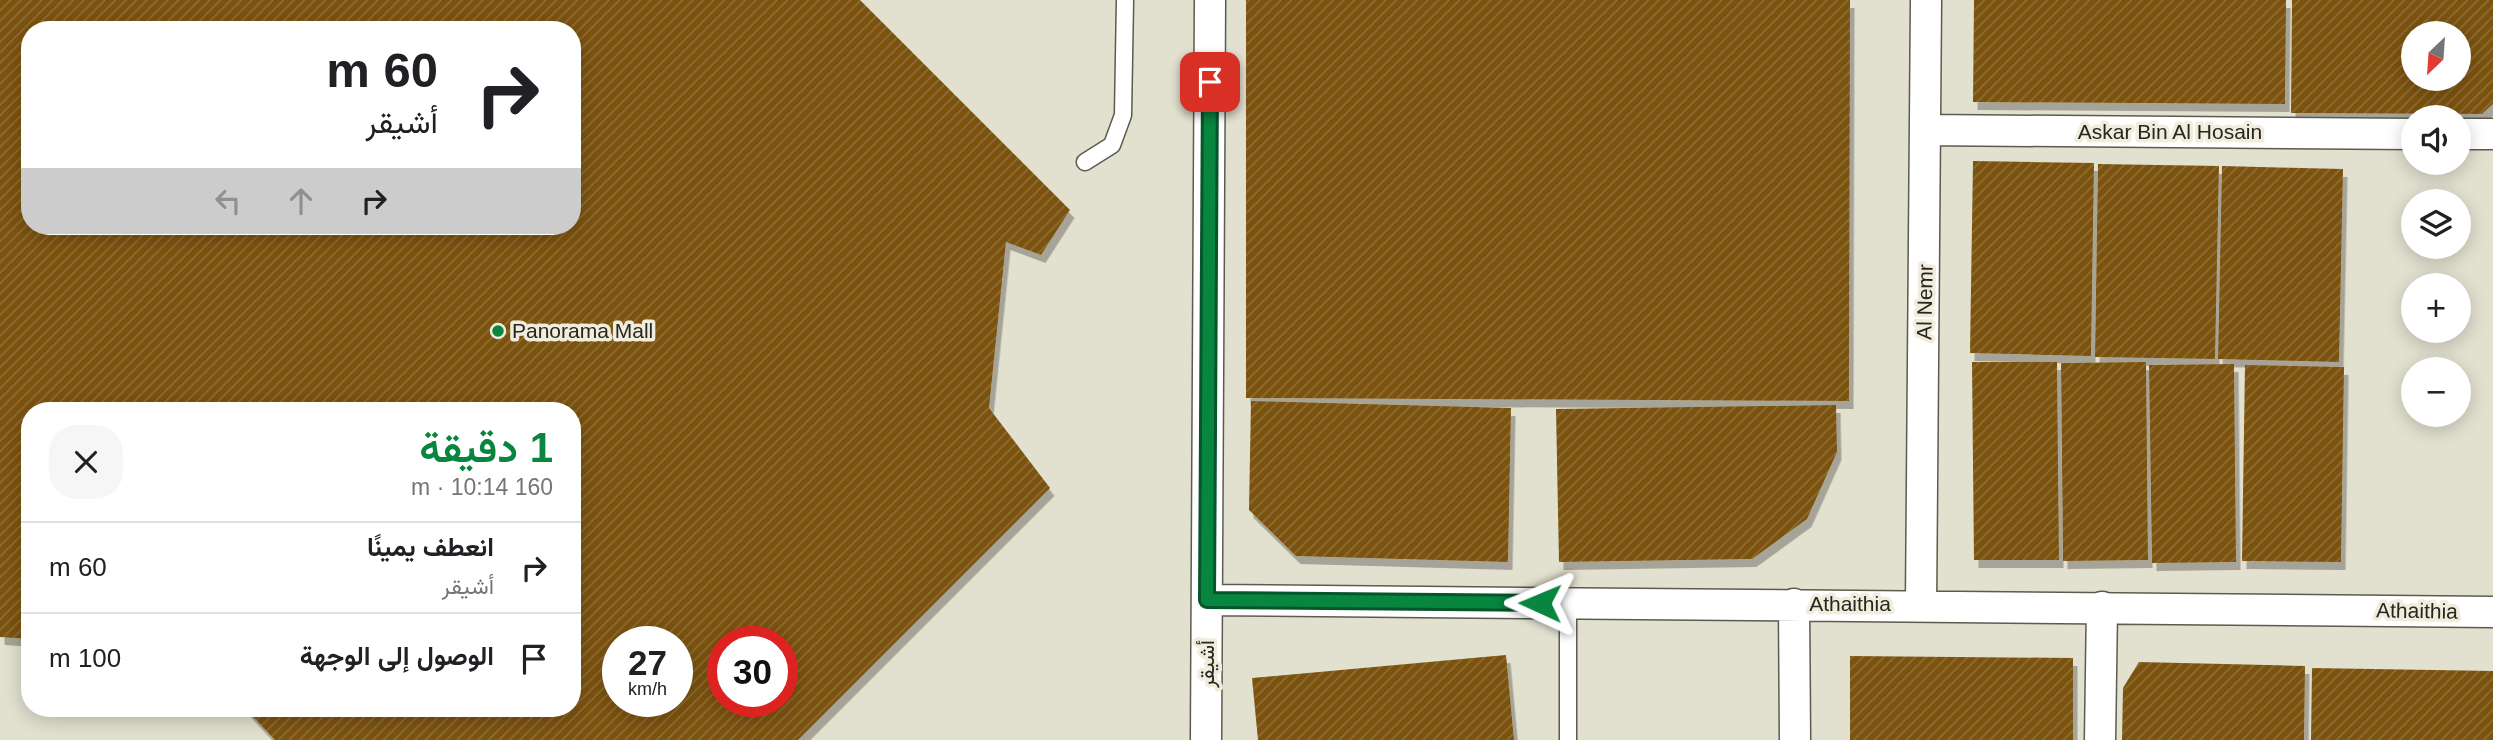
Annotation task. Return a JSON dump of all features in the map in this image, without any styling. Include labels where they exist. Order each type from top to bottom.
[{"type":"street","name":"أشيقر","points":[[1206,740],[1210,0]]},
{"type":"street","name":"Al Nemr","points":[[1921,605],[1926,0]]},
{"type":"street","name":"Askar Bin Al Hosain","points":[[1926,130],[2401,134]]},
{"type":"street","points":[[2471,134],[2493,135]]},
{"type":"street","name":"Athaithia","points":[[1207,600],[2493,612]]},
{"type":"street","points":[[1794,604],[1795,740]]},
{"type":"street","points":[[2100,740],[2102,607]]},
{"type":"lane","points":[[1085,162],[1112,145],[1123,115],[1125,0]]},
{"type":"lane","points":[[1568,603],[1568,740]]},
{"type":"building","name":"Panorama Mall","points":[[0,0],[860,0],[1070,210],[1041,255],[1006,242],[989,408],[1050,488],[798,740],[275,740],[253,717],[581,717],[581,402],[21,402],[21,638],[0,637]]},
{"type":"building","points":[[1246,0],[1850,0],[1849,401],[1246,398]]},
{"type":"building","points":[[1974,0],[2286,0],[2285,104],[1973,102]]},
{"type":"building","points":[[2292,0],[2493,0],[2493,104],[2482,114],[2471,114],[2471,105],[2401,105],[2401,114],[2291,113]]},
{"type":"building","points":[[1973,161],[2094,163],[2091,356],[1970,353]]},
{"type":"building","points":[[2098,164],[2219,166],[2215,359],[2095,357]]},
{"type":"building","points":[[2222,166],[2343,169],[2339,362],[2218,359]]},
{"type":"building","points":[[1972,362],[2057,362],[2059,560],[1974,560]]},
{"type":"building","points":[[2146,362],[2148,560],[2063,561],[2061,363]]},
{"type":"building","points":[[2234,364],[2236,562],[2152,563],[2149,365]]},
{"type":"building","points":[[2245,365],[2344,367],[2341,562],[2242,561]]},
{"type":"building","points":[[1251,401],[1511,408],[1508,562],[1296,556],[1249,510]]},
{"type":"building","points":[[1836,405],[1837,452],[1807,519],[1752,559],[1559,562],[1556,409]]},
{"type":"building","points":[[1506,655],[1514,740],[1258,740],[1252,678]]},
{"type":"building","points":[[1850,656],[2073,658],[2073,740],[1850,740]]},
{"type":"building","points":[[2139,662],[2305,666],[2304,740],[2122,740],[2123,688]]},
{"type":"building","points":[[2312,668],[2493,671],[2493,740],[2311,740]]},
{"type":"place","name":"Panorama Mall","points":[[498,331]]},
{"type":"route","points":[[1210,82],[1207,600],[1540,603]]}]
